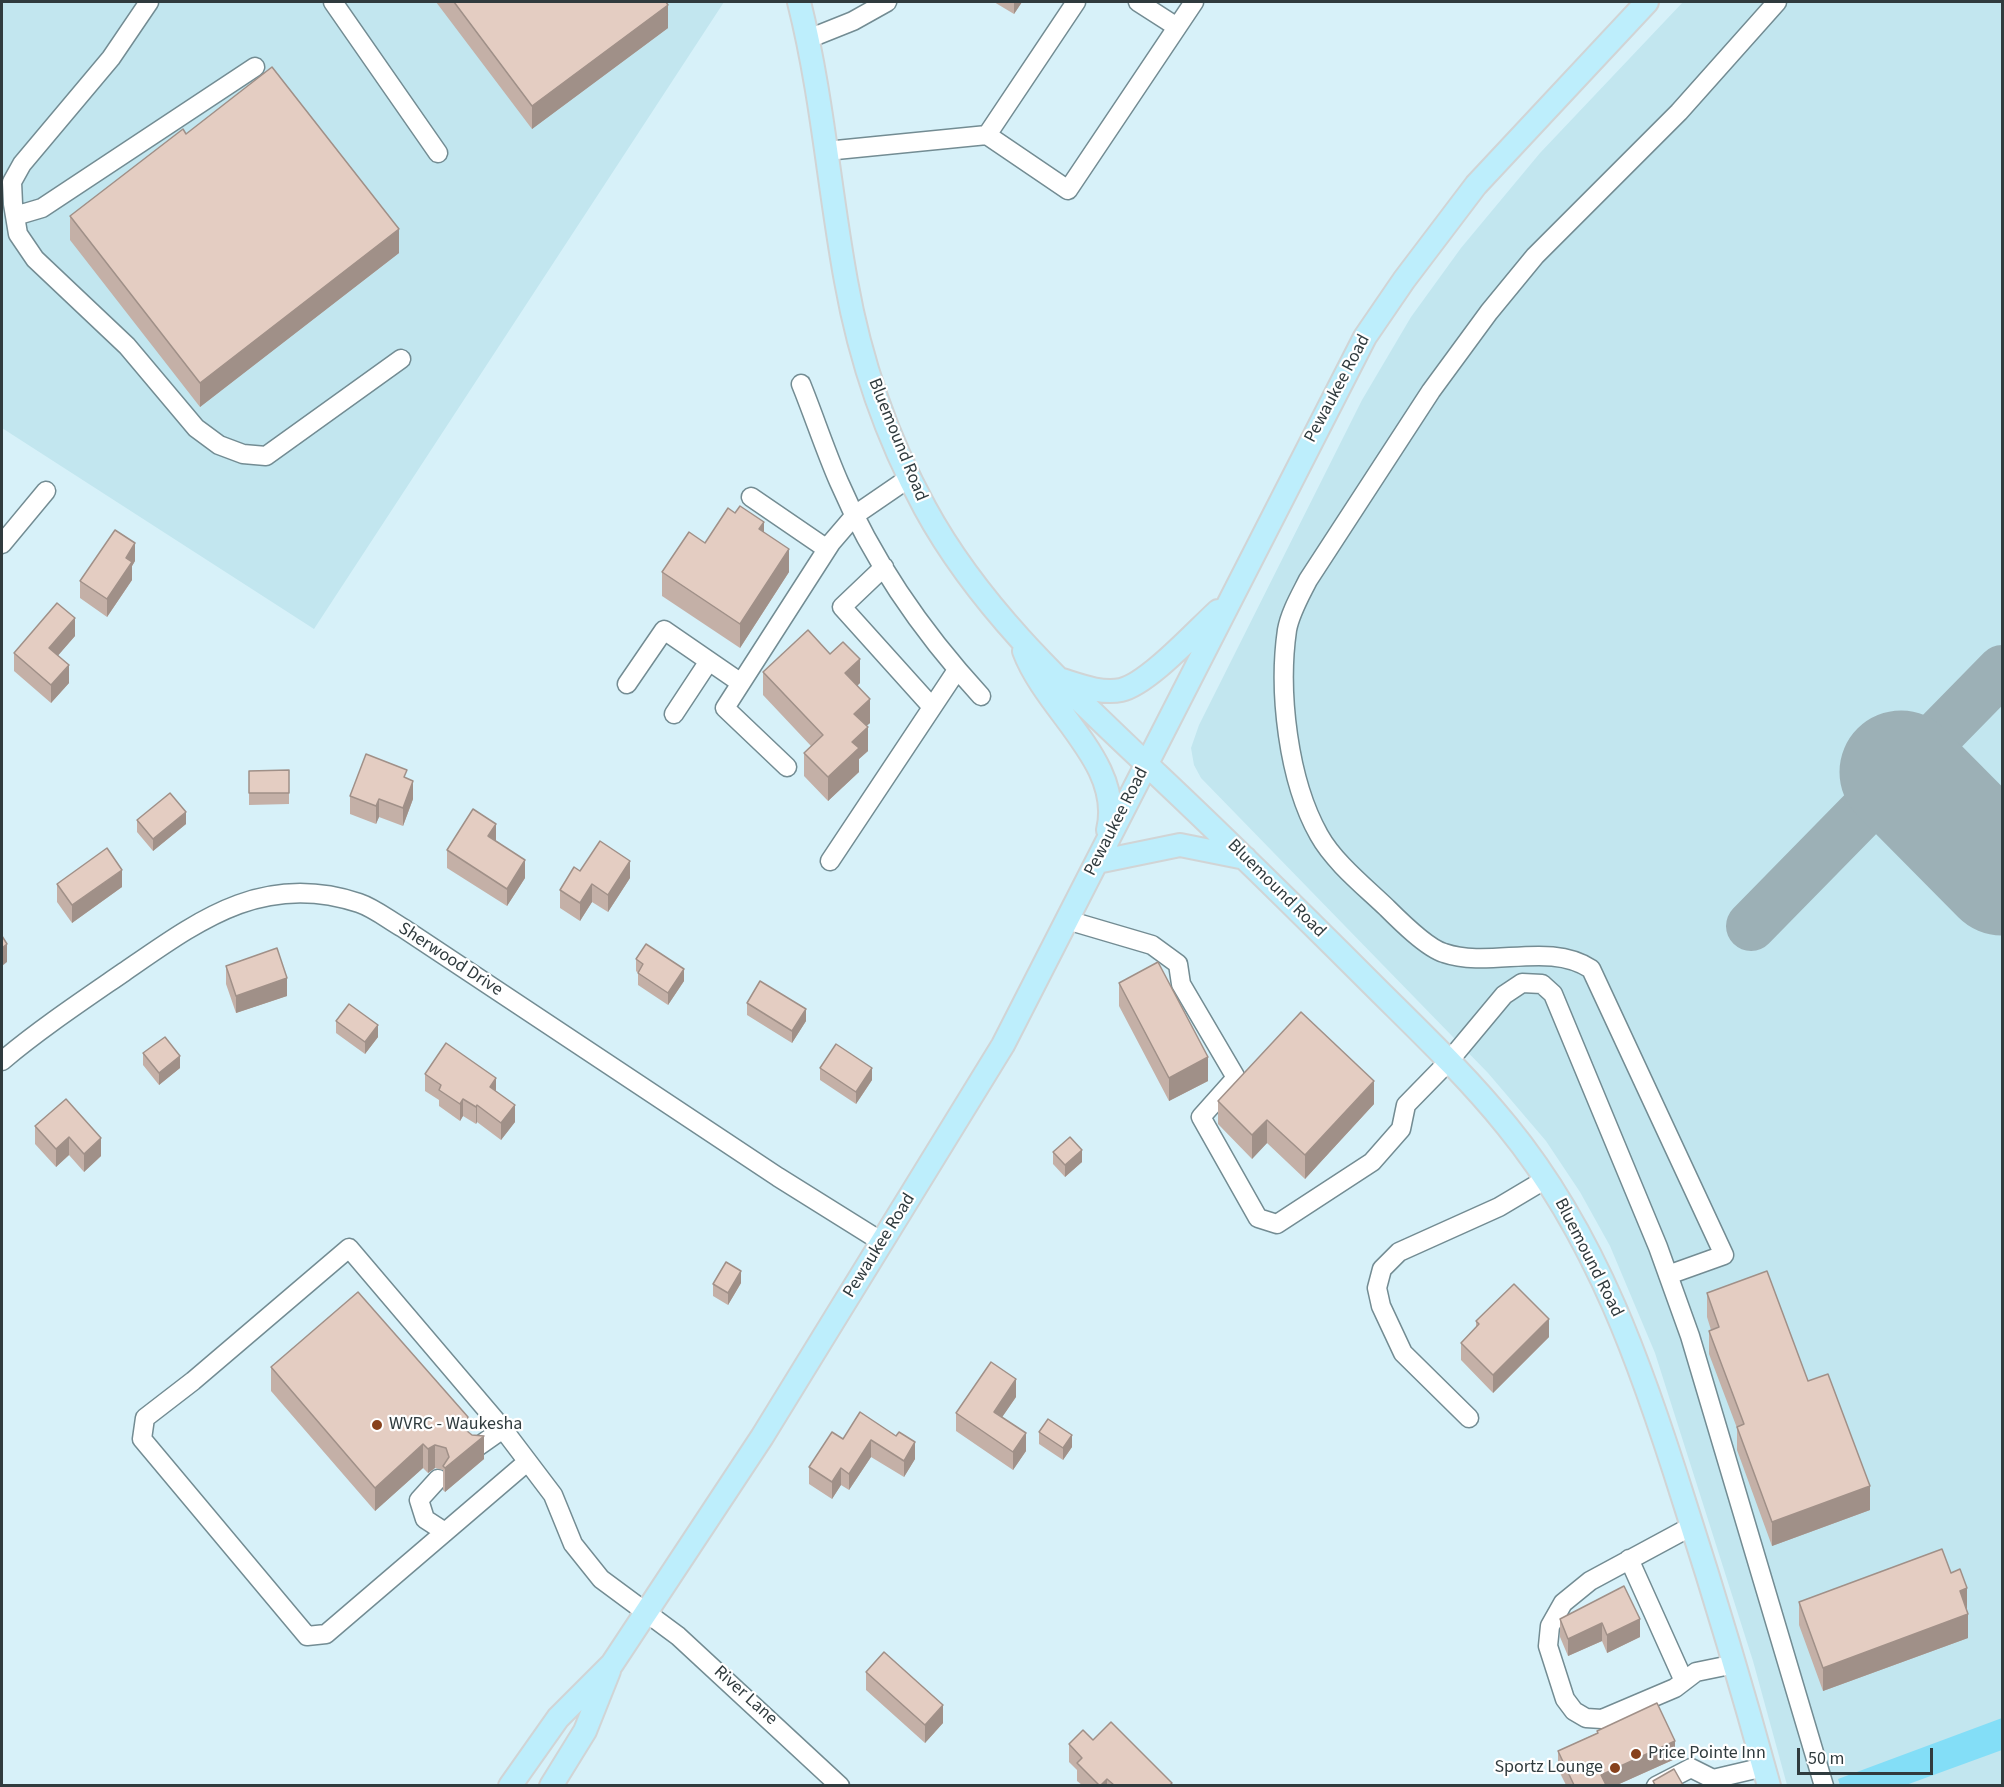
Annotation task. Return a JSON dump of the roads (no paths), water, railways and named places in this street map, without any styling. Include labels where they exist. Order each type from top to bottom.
[{"type":"main road","name":"Bluemound Road","points":[[799,2],[808,39],[846,281],[857,332],[888,426],[909,478],[934,524],[956,558],[1019,635],[1058,678],[1246,858],[1449,1061],[1508,1126],[1546,1179],[1595,1263],[1627,1334],[1692,1526],[1735,1664],[1766,1776]]},
{"type":"main road","name":"Pewaukee Road","points":[[510,1785],[558,1718],[612,1664],[646,1613],[762,1437],[1003,1045],[1365,337],[1404,280],[1476,185],[1647,2]]},
{"type":"main road","points":[[1058,678],[1101,691],[1125,689],[1152,672],[1229,600]]},
{"type":"main road","points":[[1019,635],[1038,681],[1103,773],[1111,804],[1100,855],[1180,845],[1246,858]]},
{"type":"main road","name":"Pewaukee Road","points":[[551,1785],[585,1731],[612,1664]]},
{"type":"street","points":[[149,2],[111,58],[22,164],[12,182],[18,234],[35,259],[127,346],[196,428],[219,445],[243,454],[266,456],[401,359]]},
{"type":"street","points":[[333,2],[438,153]]},
{"type":"street","points":[[808,39],[853,21],[887,2]]},
{"type":"street","points":[[987,135],[1076,2]]},
{"type":"street","points":[[1138,2],[1177,27]]},
{"type":"street","points":[[826,151],[987,135],[1068,190],[1194,2]]},
{"type":"street","points":[[1668,1275],[1724,1255],[1591,969],[1571,960],[1554,958],[1465,957],[1442,953],[1406,926],[1355,878],[1320,837],[1302,796],[1288,727],[1285,676],[1287,629],[1296,603],[1308,580],[1431,391],[1489,312],[1535,256],[1679,112],[1777,2]]},
{"type":"street","points":[[15,216],[42,208],[255,67]]},
{"type":"street","points":[[801,384],[839,483],[884,567],[927,631],[957,670],[981,696]]},
{"type":"street","points":[[787,767],[725,708],[827,549],[855,515],[909,478]]},
{"type":"street","points":[[2,544],[46,491]]},
{"type":"street","points":[[751,497],[827,549]]},
{"type":"street","points":[[884,567],[842,607],[932,707]]},
{"type":"street","points":[[627,684],[664,630],[741,683]]},
{"type":"street","points":[[674,714],[709,661]]},
{"type":"street","points":[[830,861],[957,670]]},
{"type":"street","name":"Sherwood Drive","points":[[2,1062],[29,1038],[203,919],[264,897],[318,894],[361,903],[403,928],[778,1177],[882,1242]]},
{"type":"street","points":[[1067,920],[1152,945],[1178,964],[1181,984],[1235,1076],[1202,1117],[1258,1218],[1277,1224],[1372,1162],[1401,1129],[1406,1105],[1449,1061],[1504,995],[1522,984],[1542,984],[1553,994],[1668,1275],[1693,1347],[1824,1785]]},
{"type":"street","points":[[1469,1418],[1403,1353],[1381,1306],[1377,1288],[1382,1269],[1399,1252],[1499,1207],[1546,1179]]},
{"type":"street","name":"River Lane","points":[[445,1532],[326,1634],[307,1636],[142,1439],[145,1418],[349,1248],[503,1429],[554,1495],[573,1544],[601,1579],[678,1636],[840,1785]]},
{"type":"street","points":[[476,1448],[503,1429]]},
{"type":"street","points":[[438,1479],[419,1500],[425,1519],[445,1532],[527,1462]]},
{"type":"street","points":[[1692,1526],[1590,1581],[1563,1603],[1550,1626],[1548,1646],[1564,1699],[1574,1712],[1586,1718],[1602,1719],[1675,1688],[1683,1679],[1696,1672],[1735,1664]]},
{"type":"street","points":[[1629,1559],[1683,1679]]},
{"type":"street","points":[[1656,1785],[1691,1768],[1712,1782],[1766,1776]]},
{"type":"place","name":"WVRC - Waukesha","points":[[377,1425]]},
{"type":"place","name":"Price Pointe Inn","points":[[1636,1754]]},
{"type":"place","name":"Sportz Lounge","points":[[1615,1768]]}]
